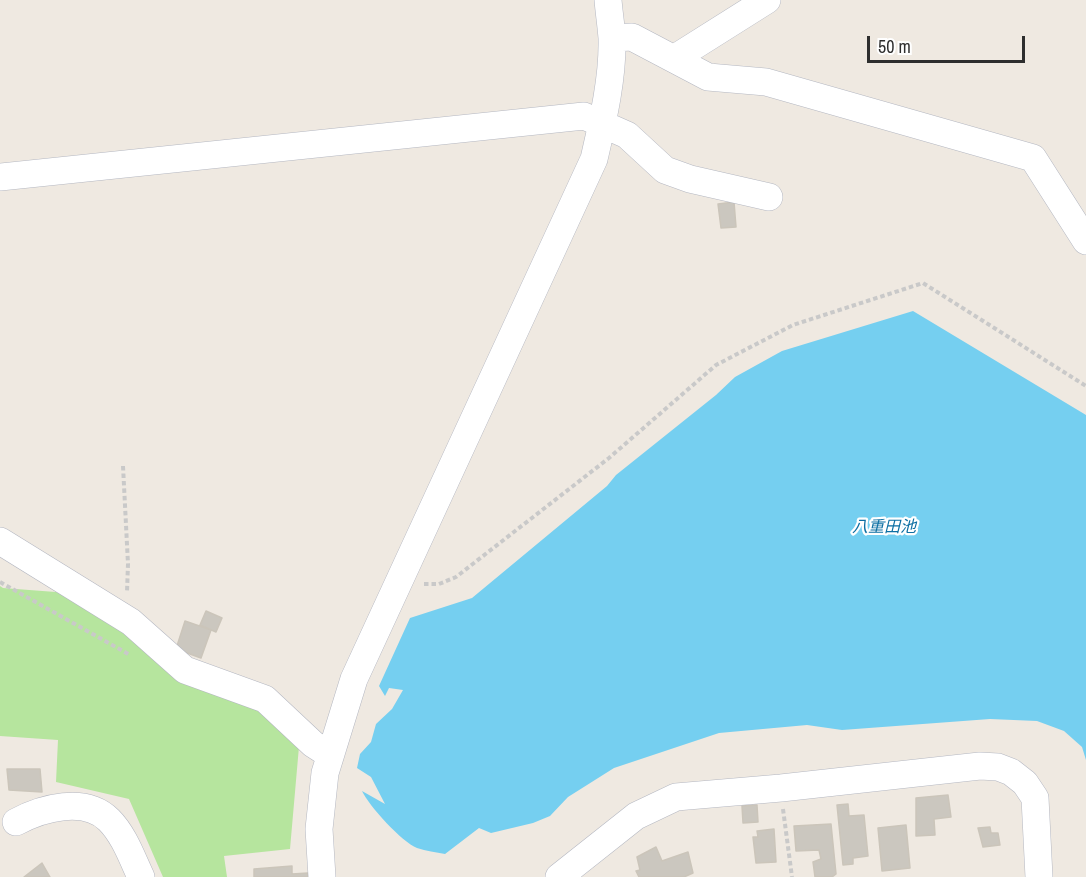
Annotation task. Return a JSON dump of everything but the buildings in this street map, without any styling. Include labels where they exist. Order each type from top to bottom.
[{"type":"street","points":[[322,877],[320,807],[325,773],[354,679],[594,159],[609,81],[612,38],[608,0]]},
{"type":"street","points":[[675,58],[768,0]]},
{"type":"street","points":[[612,38],[632,37],[708,77],[766,82],[1033,158],[1086,241]]},
{"type":"street","points":[[0,177],[584,116],[627,135],[665,170],[690,179],[768,197]]},
{"type":"street","points":[[0,541],[131,622],[185,670],[265,699],[313,744],[330,755]]},
{"type":"street","points":[[559,877],[636,816],[676,797],[980,766],[998,767],[1011,772],[1025,783],[1035,798],[1039,877]]},
{"type":"street","points":[[16,822],[32,813],[50,808],[83,808],[98,812],[109,819],[119,832],[141,877]]},
{"type":"path","points":[[400,578],[421,584],[439,584],[456,577],[609,458],[716,365],[793,326],[924,283],[1086,386]]},
{"type":"path","points":[[123,466],[128,564],[126,605],[131,622]]},
{"type":"path","points":[[0,582],[136,658]]},
{"type":"path","points":[[781,788],[792,877]]},
{"type":"green space","points":[[0,586],[82,594],[300,735],[290,849],[224,856],[227,877],[163,877],[129,799],[56,782],[58,740],[0,736]]},
{"type":"water","name":"八重田池","points":[[913,311],[1086,415],[1086,760],[1082,747],[1064,731],[1037,721],[990,719],[842,730],[807,725],[719,733],[614,768],[568,797],[550,816],[533,823],[491,833],[479,828],[445,854],[417,848],[386,823],[362,791],[385,804],[371,777],[357,768],[360,754],[371,742],[376,724],[392,709],[403,690],[389,688],[385,696],[379,686],[410,618],[472,598],[735,377],[782,351]]}]
